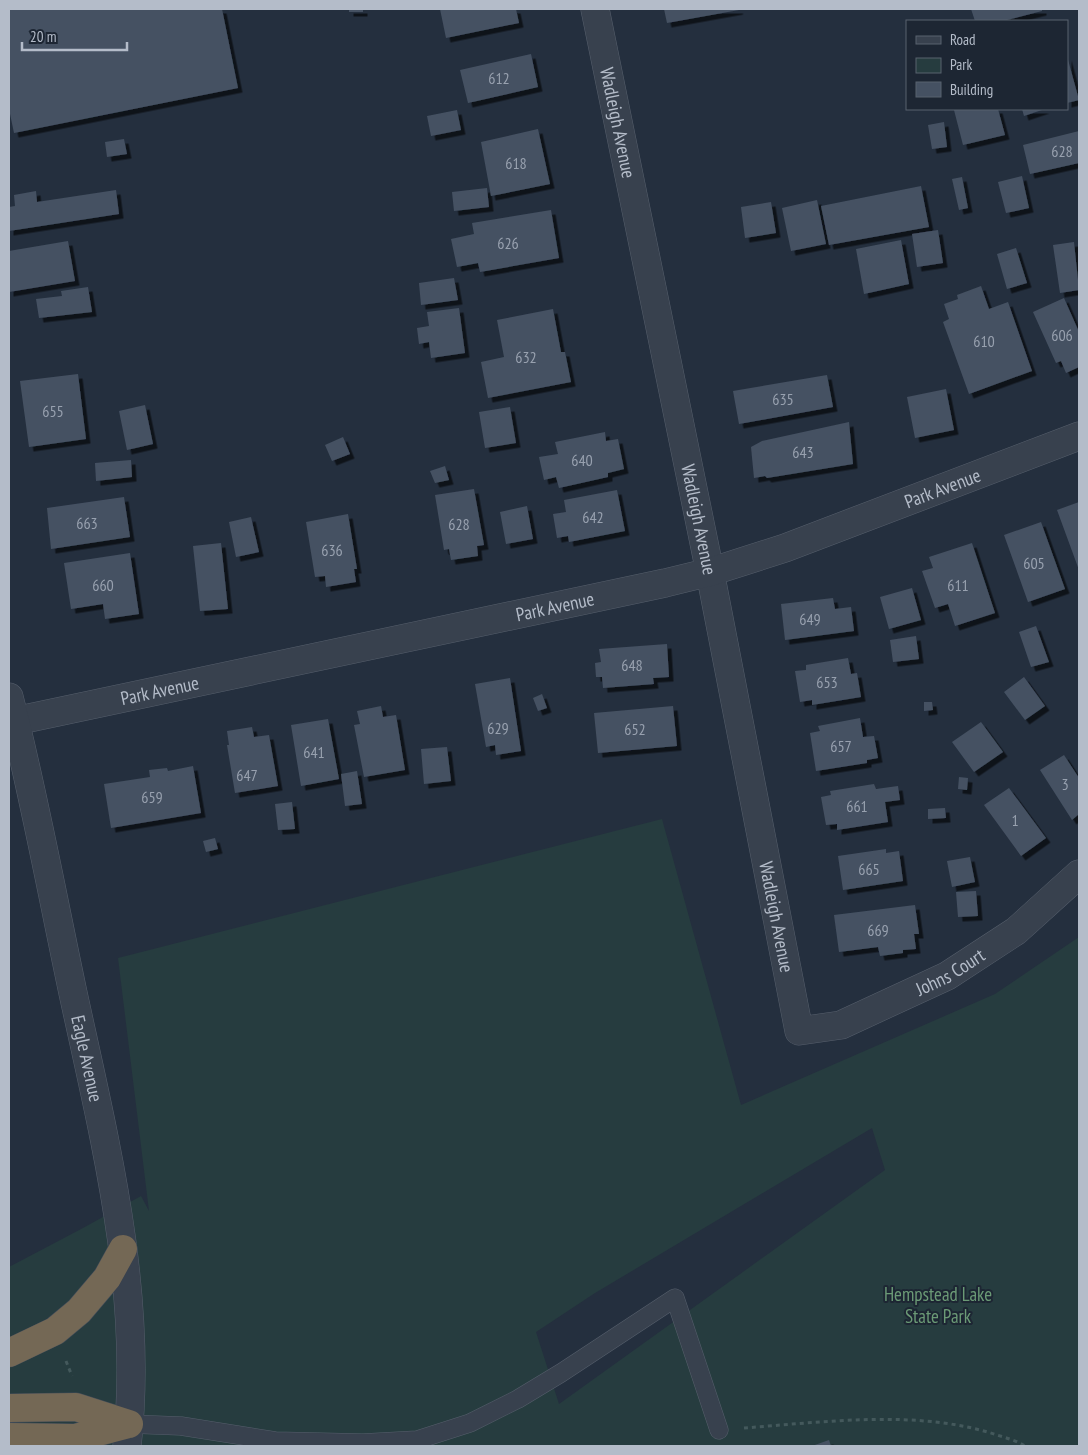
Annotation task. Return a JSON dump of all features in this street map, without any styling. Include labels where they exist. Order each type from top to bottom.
[{"type":"highway","points":[[9,1353],[55,1331],[79,1311],[107,1278],[123,1249]]},
{"type":"highway","points":[[9,1408],[76,1407],[128,1435]]},
{"type":"highway","points":[[9,1437],[75,1438],[128,1435]]},
{"type":"street","name":"Wadleigh Avenue","points":[[595,9],[710,572],[799,1031]]},
{"type":"street","name":"Park Avenue","points":[[12,709],[665,583],[710,572],[785,548],[1079,436]]},
{"type":"street","name":"Eagle Avenue","points":[[12,709],[112,1177],[123,1249],[131,1345],[128,1435]]},
{"type":"street","name":"Johns Court","points":[[799,1031],[840,1025],[947,976],[1016,931],[1079,874]]},
{"type":"lane","points":[[128,1435],[181,1426],[290,1444],[417,1440],[470,1423],[518,1399],[561,1374],[675,1298],[719,1430]]},
{"type":"path","points":[[719,1430],[843,1421],[931,1420],[976,1428],[1025,1446]]},
{"type":"green space","name":"Hempstead Lake State Park","points":[[662,819],[741,1105],[995,994],[1079,937],[1079,1446],[9,1446],[9,1267],[141,1196],[149,1211],[118,958]],"holes":[[[872,1128],[885,1170],[559,1404],[536,1332],[595,1293]]]},
{"type":"building","points":[[9,9],[222,9],[238,88],[14,133],[9,109]]},
{"type":"building","points":[[349,9],[363,9],[363,12],[349,12]]},
{"type":"building","points":[[440,9],[516,9],[519,23],[446,38]]},
{"type":"building","points":[[664,9],[738,9],[739,10],[667,23]]},
{"type":"building","points":[[971,9],[1042,9],[1042,11],[1007,20],[975,20]]},
{"type":"building","points":[[531,54],[538,87],[468,103],[460,70]]},
{"type":"building","points":[[1068,60],[1079,100],[1068,103]]},
{"type":"building","points":[[457,110],[461,130],[431,136],[427,116]]},
{"type":"building","points":[[954,110],[998,110],[1005,135],[963,145]]},
{"type":"building","points":[[1022,110],[1042,110],[1024,116]]},
{"type":"building","points":[[944,122],[947,147],[932,149],[928,125]]},
{"type":"building","points":[[538,129],[550,184],[491,196],[481,142]]},
{"type":"building","points":[[1079,131],[1079,163],[1030,174],[1023,145]]},
{"type":"building","points":[[124,139],[127,154],[107,157],[105,142]]},
{"type":"building","points":[[1022,176],[1029,208],[1006,213],[998,182]]},
{"type":"building","points":[[962,177],[968,208],[959,210],[952,179]]},
{"type":"building","points":[[921,186],[929,227],[829,245],[821,206]]},
{"type":"building","points":[[487,188],[489,207],[454,211],[452,192]]},
{"type":"building","points":[[116,190],[119,214],[9,231],[9,207],[15,206],[14,195],[36,191],[37,202]]},
{"type":"building","points":[[817,200],[826,244],[791,251],[782,208]]},
{"type":"building","points":[[771,202],[776,233],[745,238],[741,207]]},
{"type":"building","points":[[551,210],[559,258],[480,272],[478,263],[457,267],[451,239],[474,234],[472,223]]},
{"type":"building","points":[[938,230],[943,263],[917,267],[912,234]]},
{"type":"building","points":[[901,240],[909,284],[864,294],[856,249]]},
{"type":"building","points":[[68,241],[75,281],[9,292],[9,251]]},
{"type":"building","points":[[1074,242],[1079,290],[1060,293],[1053,245]]},
{"type":"building","points":[[1016,248],[1027,283],[1007,289],[997,254]]},
{"type":"building","points":[[454,278],[458,300],[421,305],[419,283]]},
{"type":"building","points":[[981,286],[989,309],[1008,302],[1032,371],[969,394],[943,322],[949,319],[944,304],[958,299],[957,295]]},
{"type":"building","points":[[88,287],[92,312],[39,318],[36,299],[62,296],[61,291]]},
{"type":"building","points":[[1064,298],[1079,332],[1079,367],[1066,373],[1061,361],[1056,363],[1033,312]]},
{"type":"building","points":[[459,308],[465,353],[431,358],[429,342],[419,344],[417,328],[429,326],[427,312]]},
{"type":"building","points":[[553,309],[561,352],[565,352],[571,382],[488,398],[481,362],[504,357],[497,320]]},
{"type":"building","points":[[78,374],[86,439],[29,447],[20,381]]},
{"type":"building","points":[[827,375],[833,407],[739,424],[733,391]]},
{"type":"building","points":[[946,389],[954,430],[915,438],[907,397]]},
{"type":"building","points":[[145,405],[153,444],[127,450],[119,411]]},
{"type":"building","points":[[510,407],[516,443],[485,448],[479,412]]},
{"type":"building","points":[[849,422],[853,464],[767,478],[765,476],[754,478],[751,447],[762,441]]},
{"type":"building","points":[[605,432],[606,441],[618,439],[624,469],[608,473],[608,477],[559,488],[556,477],[544,480],[539,457],[558,454],[555,442]]},
{"type":"building","points":[[343,437],[350,454],[332,461],[325,445]]},
{"type":"building","points":[[131,460],[132,477],[96,481],[95,463]]},
{"type":"building","points":[[445,466],[449,480],[435,483],[430,471]]},
{"type":"building","points":[[474,489],[484,545],[477,546],[478,556],[451,560],[449,549],[444,550],[435,495]]},
{"type":"building","points":[[617,490],[625,531],[569,542],[568,536],[557,538],[553,514],[566,512],[564,500]]},
{"type":"building","points":[[124,497],[130,537],[51,549],[47,508]]},
{"type":"building","points":[[1079,502],[1079,570],[1057,510]]},
{"type":"building","points":[[527,506],[533,539],[506,544],[500,512]]},
{"type":"building","points":[[348,514],[357,569],[354,569],[356,582],[326,587],[325,576],[315,577],[306,522]]},
{"type":"building","points":[[251,517],[259,552],[236,557],[229,522]]},
{"type":"building","points":[[1041,522],[1065,589],[1028,602],[1004,535]]},
{"type":"building","points":[[221,543],[228,609],[200,611],[193,546]]},
{"type":"building","points":[[972,543],[995,613],[955,626],[948,604],[935,608],[922,571],[933,568],[929,557]]},
{"type":"building","points":[[130,553],[139,614],[105,619],[103,604],[71,609],[64,563]]},
{"type":"building","points":[[912,588],[921,620],[889,629],[880,597]]},
{"type":"building","points":[[833,598],[835,609],[851,607],[854,631],[785,640],[781,604]]},
{"type":"building","points":[[1036,626],[1049,662],[1031,667],[1019,632]]},
{"type":"building","points":[[916,636],[919,659],[893,662],[890,640]]},
{"type":"building","points":[[667,644],[669,677],[653,678],[654,684],[603,688],[602,677],[596,677],[595,663],[601,662],[599,649]]},
{"type":"building","points":[[848,658],[851,674],[857,673],[861,697],[812,705],[812,700],[800,702],[795,671],[806,670],[806,665]]},
{"type":"building","points":[[1024,677],[1045,706],[1025,720],[1004,692]]},
{"type":"building","points":[[510,678],[521,751],[496,755],[495,745],[486,747],[475,684]]},
{"type":"building","points":[[542,694],[547,708],[538,711],[533,698]]},
{"type":"building","points":[[924,702],[932,702],[933,710],[924,711]]},
{"type":"building","points":[[381,706],[383,717],[396,715],[405,770],[364,777],[354,725],[360,724],[357,711]]},
{"type":"building","points":[[673,706],[677,746],[598,753],[594,713]]},
{"type":"building","points":[[860,718],[863,737],[874,736],[878,758],[867,760],[867,763],[816,771],[810,733],[820,731],[818,726]]},
{"type":"building","points":[[328,719],[339,779],[301,786],[291,725]]},
{"type":"building","points":[[981,722],[1003,752],[974,772],[952,742]]},
{"type":"building","points":[[252,727],[254,737],[269,735],[278,786],[235,793],[227,745],[229,745],[227,731]]},
{"type":"building","points":[[447,747],[451,781],[424,784],[421,749]]},
{"type":"building","points":[[1064,755],[1079,778],[1079,814],[1072,820],[1040,770]]},
{"type":"building","points":[[193,766],[201,813],[111,828],[104,784],[150,777],[149,770],[167,768],[168,771]]},
{"type":"building","points":[[357,771],[362,804],[345,806],[341,774]]},
{"type":"building","points":[[959,777],[968,778],[967,790],[958,789]]},
{"type":"building","points":[[874,784],[876,789],[898,786],[900,800],[885,802],[888,822],[837,830],[837,824],[826,825],[821,797],[831,795],[830,791]]},
{"type":"building","points":[[1009,788],[1046,838],[1021,856],[984,805]]},
{"type":"building","points":[[292,802],[295,829],[278,830],[275,804]]},
{"type":"building","points":[[945,808],[946,818],[928,819],[928,809]]},
{"type":"building","points":[[215,838],[218,849],[206,852],[203,841]]},
{"type":"building","points":[[886,849],[886,853],[899,851],[903,881],[843,890],[838,856]]},
{"type":"building","points":[[970,857],[975,882],[952,887],[947,861]]},
{"type":"building","points":[[976,891],[978,916],[958,917],[956,892]]},
{"type":"building","points":[[915,905],[919,934],[914,934],[916,949],[880,956],[878,947],[839,952],[834,915]]},
{"type":"building","points":[[829,1440],[831,1446],[812,1446]]}]
